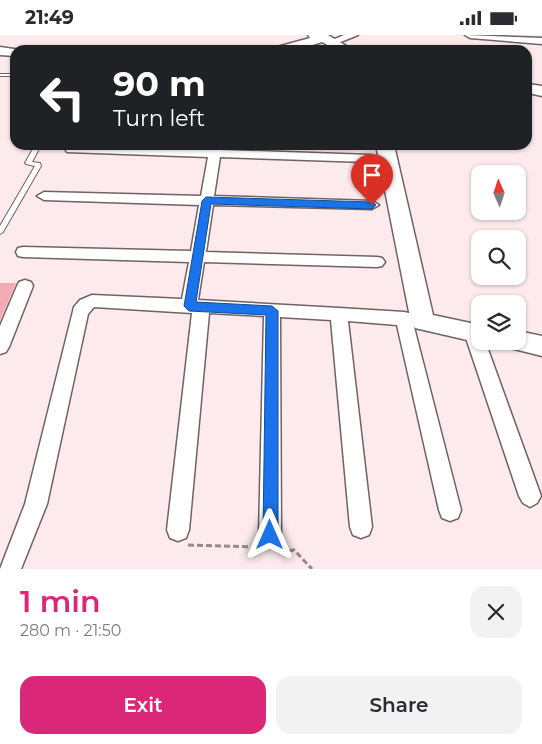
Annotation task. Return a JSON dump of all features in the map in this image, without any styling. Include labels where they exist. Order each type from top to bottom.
[{"type":"main road","points":[[314,45],[326,37]]},
{"type":"main road","points":[[293,45],[326,37],[338,45]]},
{"type":"main road","points":[[386,150],[413,321],[471,332]]},
{"type":"main road","points":[[526,343],[542,346]]},
{"type":"street","points":[[326,37],[353,35]]},
{"type":"street","points":[[470,35],[542,41]]},
{"type":"street","points":[[532,35],[542,36]]},
{"type":"street","points":[[178,530],[197,258],[215,150]]},
{"type":"street","points":[[234,150],[367,157]]},
{"type":"street","points":[[44,196],[372,205]]},
{"type":"street","points":[[23,252],[377,262]]},
{"type":"street","points":[[0,347],[25,287]]},
{"type":"street","points":[[10,569],[36,503],[80,312],[86,304],[92,301],[339,314],[413,321],[450,510]]},
{"type":"street","points":[[268,545],[272,311]]},
{"type":"street","points":[[339,314],[361,527]]},
{"type":"street","points":[[483,350],[530,495]]},
{"type":"lane","points":[[0,232],[38,166],[38,164],[28,163],[35,150]]},
{"type":"path","points":[[178,530],[176,545],[268,545],[294,551],[312,569]]},
{"type":"shaded area","points":[[0,283],[16,283],[0,321]]},
{"type":"route","points":[[270,535],[272,311],[189,306],[206,201],[372,205]]}]
